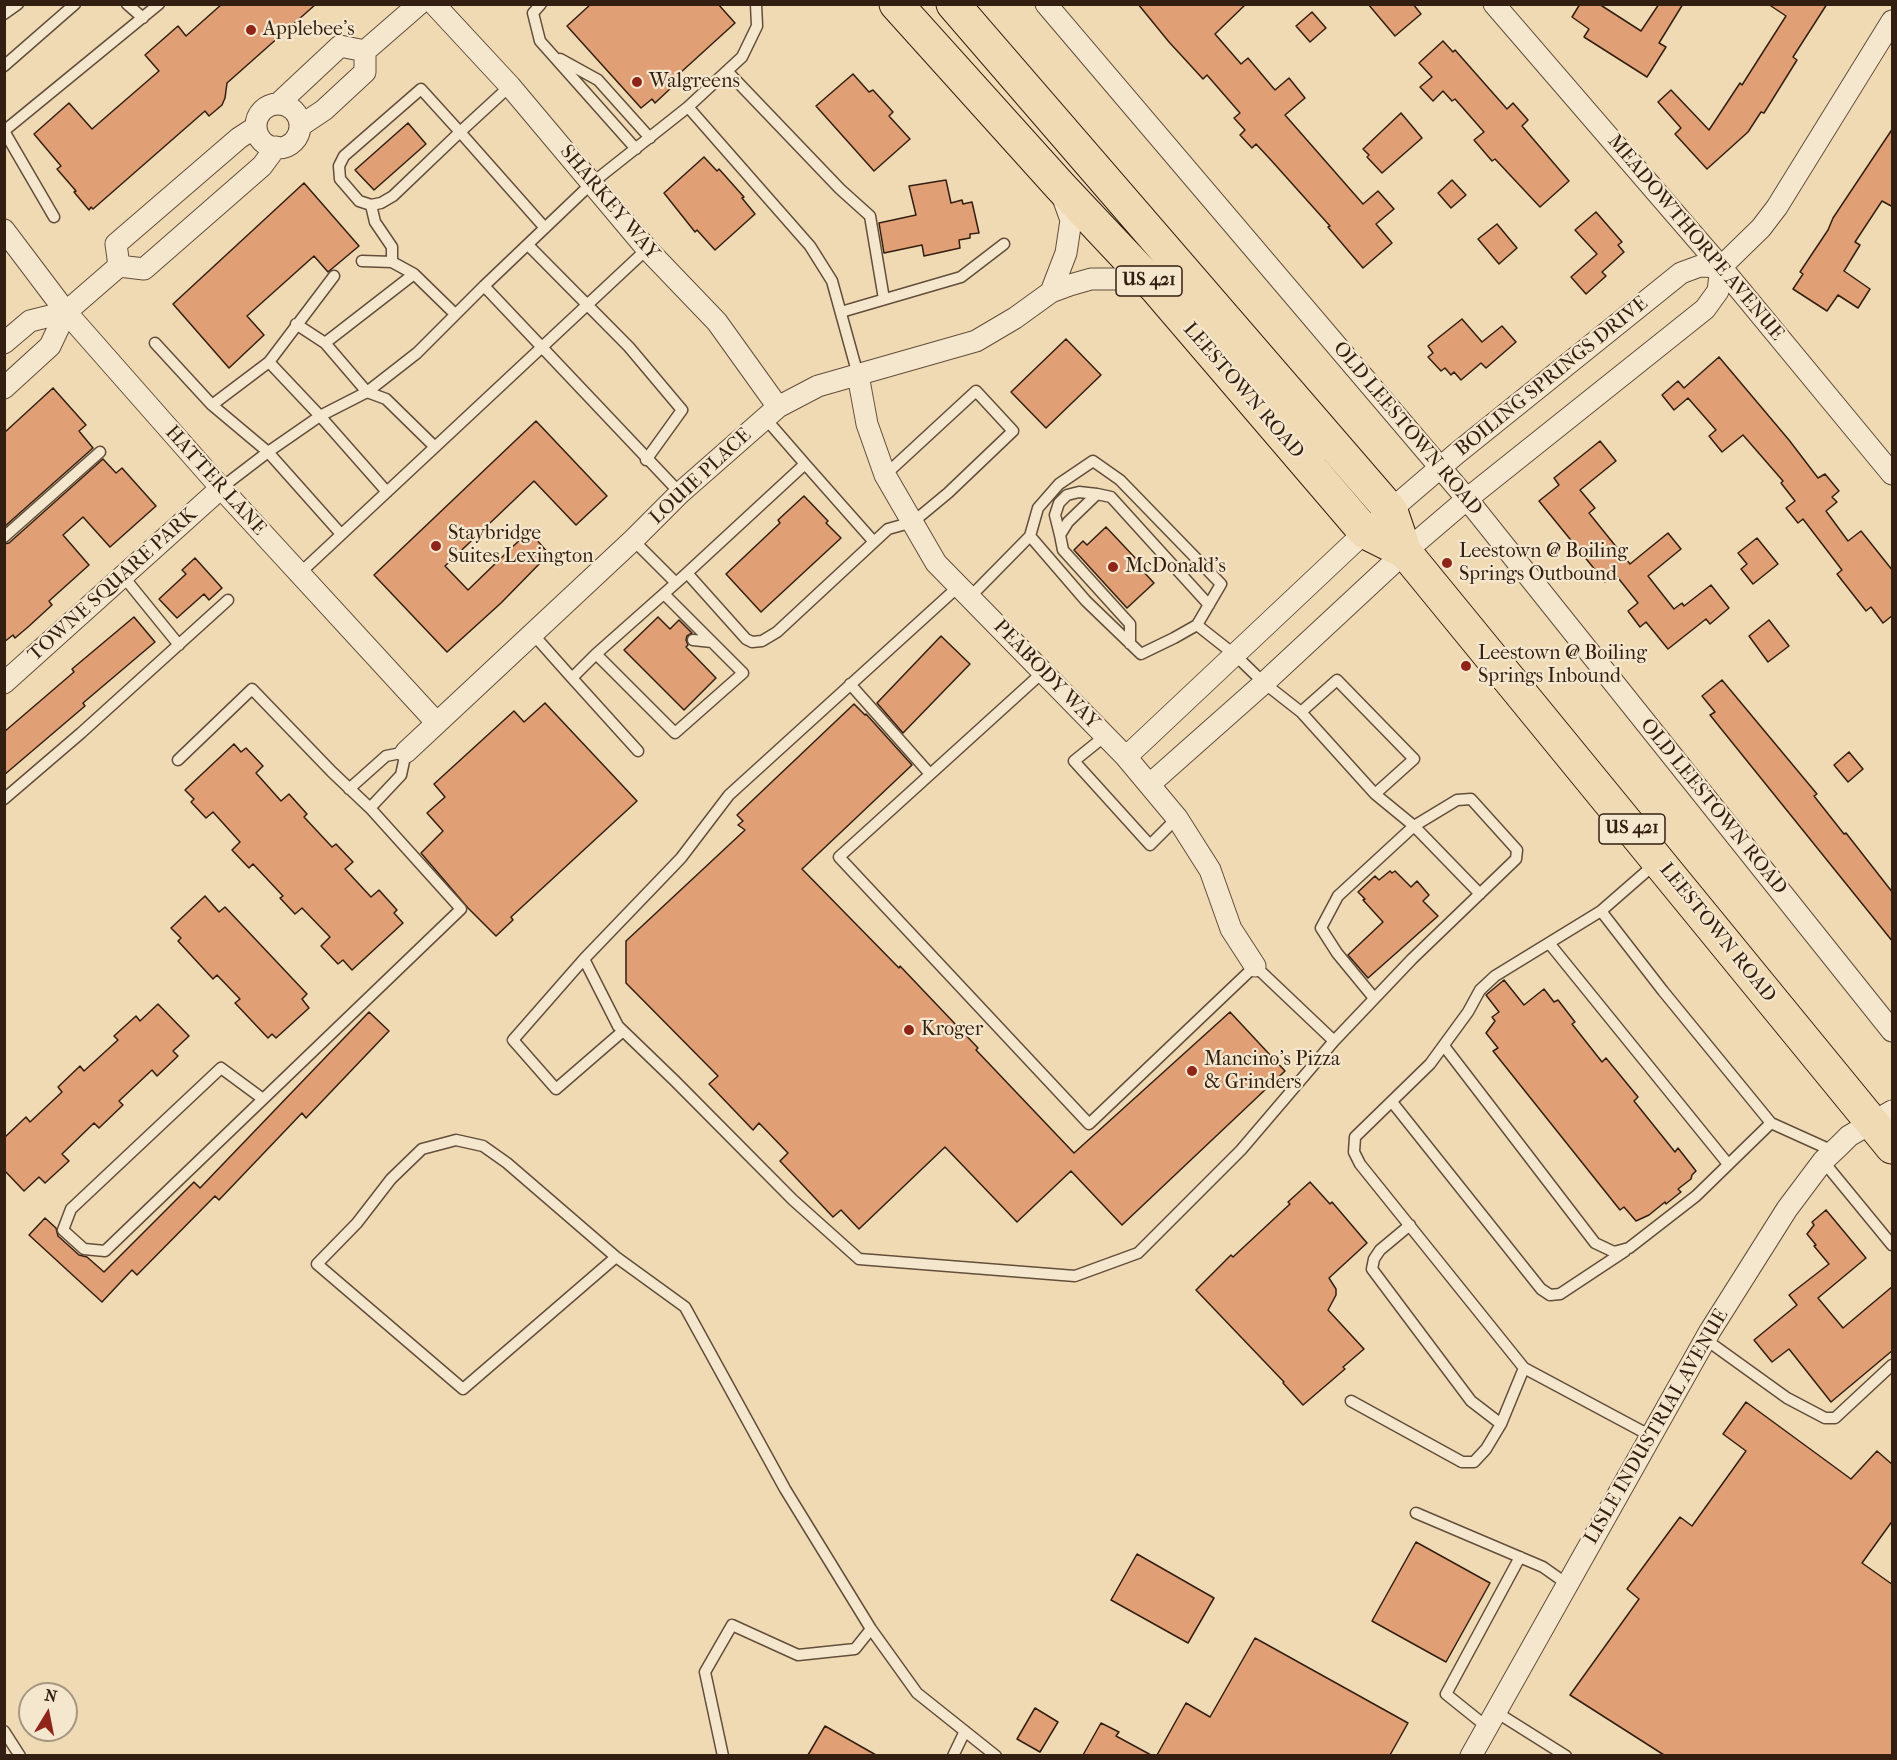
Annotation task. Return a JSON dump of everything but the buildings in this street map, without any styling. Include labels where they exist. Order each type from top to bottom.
[{"type":"main road","name":"LEESTOWN ROAD","points":[[896,4],[1156,290],[1365,532],[1405,552]]},
{"type":"main road","name":"LEESTOWN ROAD","points":[[953,4],[1391,511],[1405,552],[1658,861],[1886,1126]]},
{"type":"street","points":[[300,126],[324,110],[365,72],[365,51],[419,4]]},
{"type":"street","name":"SHARKEY WAY","points":[[434,4],[510,86],[647,249],[717,322],[771,413]]},
{"type":"street","name":"OLD LEESTOWN ROAD","points":[[1046,4],[1467,499],[1893,1031]]},
{"type":"street","name":"MEADOWTHORPE AVENUE","points":[[1494,4],[1721,267],[1893,474]]},
{"type":"street","points":[[1721,267],[1761,228],[1777,207],[1893,21]]},
{"type":"street","points":[[278,104],[291,108],[299,119],[300,126],[299,133],[293,141],[283,147],[276,147],[262,141],[256,127],[257,120],[264,109],[278,104],[340,46],[365,51]]},
{"type":"street","points":[[120,266],[116,244],[238,138],[256,127]]},
{"type":"street","points":[[4,388],[50,346],[66,312],[120,266],[144,269],[262,166],[276,147]]},
{"type":"street","points":[[1051,292],[1066,253],[1071,219],[1060,186]]},
{"type":"street","name":"HATTER LANE","points":[[4,230],[66,312],[220,488],[436,722]]},
{"type":"street","name":"BOILING SPRINGS DRIVE","points":[[1126,757],[1365,532],[1440,468],[1681,273],[1700,266],[1721,267],[1718,291],[1705,309],[1467,499],[1405,552],[1264,683],[1150,784]]},
{"type":"street","name":"LOUIE PLACE","points":[[406,752],[633,540],[680,493],[771,413],[818,386],[976,341],[1015,318],[1051,292],[1091,279],[1127,279],[1156,290]]},
{"type":"street","points":[[4,343],[30,321],[66,312]]},
{"type":"street","name":"PEABODY WAY","points":[[858,375],[867,424],[885,475],[936,563],[1126,757],[1177,818],[1209,870],[1231,930],[1255,966]]},
{"type":"street","name":"TOWNE SQUARE PARK","points":[[4,683],[220,488]]},
{"type":"street","name":"LISLE INDUSTRIAL AVENUE","points":[[1471,1755],[1705,1339],[1787,1209],[1828,1156],[1849,1136],[1886,1126]]},
{"type":"lane","points":[[4,14],[18,4]]},
{"type":"lane","points":[[4,66],[75,4]]},
{"type":"lane","points":[[127,4],[143,18]]},
{"type":"lane","points":[[54,217],[4,131],[159,4]]},
{"type":"lane","points":[[220,488],[320,416],[367,392],[417,352],[592,183],[688,107],[742,57],[758,26],[756,4]]},
{"type":"lane","points":[[537,9],[540,41],[636,149]]},
{"type":"lane","points":[[552,54],[598,80],[650,138]]},
{"type":"lane","points":[[727,71],[840,189],[870,216],[884,299]]},
{"type":"lane","points":[[510,86],[460,132],[393,196],[381,203],[371,205],[359,201],[340,180],[339,166],[344,156],[421,89],[460,132],[545,228]]},
{"type":"lane","points":[[688,107],[810,246],[832,281],[858,375]]},
{"type":"lane","points":[[371,205],[375,222],[392,247],[392,262]]},
{"type":"lane","points":[[841,312],[961,277],[1004,244]]},
{"type":"lane","points":[[528,245],[628,347],[682,410],[646,460]]},
{"type":"lane","points":[[299,574],[647,249]]},
{"type":"lane","points":[[362,261],[392,262],[414,274],[455,314]]},
{"type":"lane","points":[[326,343],[414,274]]},
{"type":"lane","points":[[212,405],[269,362],[334,276]]},
{"type":"lane","points":[[484,286],[646,460],[680,493]]},
{"type":"lane","points":[[296,324],[326,343],[367,392],[386,399],[435,447]]},
{"type":"lane","points":[[155,343],[212,405],[268,452],[341,534]]},
{"type":"lane","points":[[269,362],[387,492]]},
{"type":"lane","points":[[687,573],[746,639],[752,642],[762,641],[777,632],[888,529],[913,522],[948,493],[1013,431],[976,391],[885,475]]},
{"type":"lane","points":[[771,413],[805,464],[874,542]]},
{"type":"lane","points":[[4,537],[100,452]]},
{"type":"lane","points":[[623,1031],[556,1089],[513,1040],[584,959],[681,858],[729,795],[850,684],[1029,536],[1038,508],[1059,484],[1093,461],[1120,480],[1221,584],[1197,625],[1141,654],[1086,601],[1029,536]]},
{"type":"lane","points":[[572,678],[805,464]]},
{"type":"lane","points":[[1130,644],[1130,624],[1063,550],[1055,515],[1059,503],[1067,495],[1079,492],[1111,497],[1209,605]]},
{"type":"lane","points":[[1060,535],[1068,522],[1097,494]]},
{"type":"lane","points":[[633,540],[676,583]]},
{"type":"lane","points":[[123,576],[179,645]]},
{"type":"lane","points":[[596,654],[675,733],[743,674],[664,594]]},
{"type":"lane","points":[[4,799],[81,734],[228,600]]},
{"type":"lane","points":[[673,603],[677,622]]},
{"type":"lane","points":[[1197,625],[1235,655],[1264,683],[1301,711],[1376,795],[1414,826],[1480,894]]},
{"type":"lane","points":[[532,633],[639,751]]},
{"type":"lane","points":[[693,640],[712,642]]},
{"type":"lane","points":[[1043,672],[839,856],[1089,1124],[1255,966],[1334,1041]]},
{"type":"lane","points":[[1301,711],[1336,680],[1414,759],[1376,795]]},
{"type":"lane","points":[[850,684],[930,774]]},
{"type":"lane","points":[[178,760],[252,689],[370,808],[461,909],[105,1251],[84,1249],[63,1230],[71,1209],[221,1068],[263,1099]]},
{"type":"lane","points":[[1105,736],[1074,761],[1150,845],[1177,818]]},
{"type":"lane","points":[[349,789],[386,756],[406,752],[401,775],[370,808]]},
{"type":"lane","points":[[584,959],[618,1026],[792,1200],[859,1259],[1075,1276],[1138,1253],[1241,1150],[1374,998],[1516,859],[1517,850],[1471,799],[1457,800],[1414,826],[1338,896],[1321,928],[1337,953],[1374,998]]},
{"type":"lane","points":[[1651,1436],[1524,1368],[1360,1164],[1354,1152],[1355,1137],[1430,1064],[1468,1012],[1480,990],[1495,976],[1601,911],[1658,861]]},
{"type":"lane","points":[[1601,911],[1771,1123],[1828,1156],[1893,1245]]},
{"type":"lane","points":[[1549,943],[1728,1164]]},
{"type":"lane","points":[[1444,1046],[1595,1243],[1614,1252],[1629,1248]]},
{"type":"lane","points":[[1392,1102],[1541,1289],[1550,1295],[1560,1294],[1629,1248],[1696,1196],[1771,1123]]},
{"type":"lane","points":[[616,1257],[463,1389],[317,1264],[357,1223],[391,1179],[422,1149],[456,1140],[483,1146],[507,1162],[616,1257],[685,1307],[784,1489],[871,1629],[917,1693],[996,1755]]},
{"type":"lane","points":[[1410,1226],[1380,1250],[1374,1258],[1372,1269],[1471,1401],[1501,1424]]},
{"type":"lane","points":[[1705,1339],[1787,1398],[1825,1419],[1835,1419],[1893,1365]]},
{"type":"lane","points":[[1351,1401],[1462,1462],[1474,1462],[1486,1449],[1501,1424],[1524,1368]]},
{"type":"lane","points":[[1416,1513],[1543,1566],[1567,1584]]},
{"type":"lane","points":[[1520,1557],[1446,1694],[1566,1755]]},
{"type":"lane","points":[[723,1755],[705,1672],[732,1625],[798,1655],[855,1649],[871,1629]]},
{"type":"lane","points":[[4,1731],[20,1755]]},
{"type":"lane","points":[[953,1755],[965,1731]]},
{"type":"place","name":"Applebee's","points":[[251,30]]},
{"type":"place","name":"Walgreens","points":[[637,82]]},
{"type":"place","name":"Staybridge Suites Lexington","points":[[436,546]]},
{"type":"place","name":"Leestown @ Boiling Springs Outbound","points":[[1447,563]]},
{"type":"place","name":"McDonald's","points":[[1113,567]]},
{"type":"place","name":"Leestown @ Boiling Springs Inbound","points":[[1466,666]]},
{"type":"place","name":"Kroger","points":[[909,1030]]},
{"type":"place","name":"Mancino's Pizza & Grinders","points":[[1192,1071]]}]
